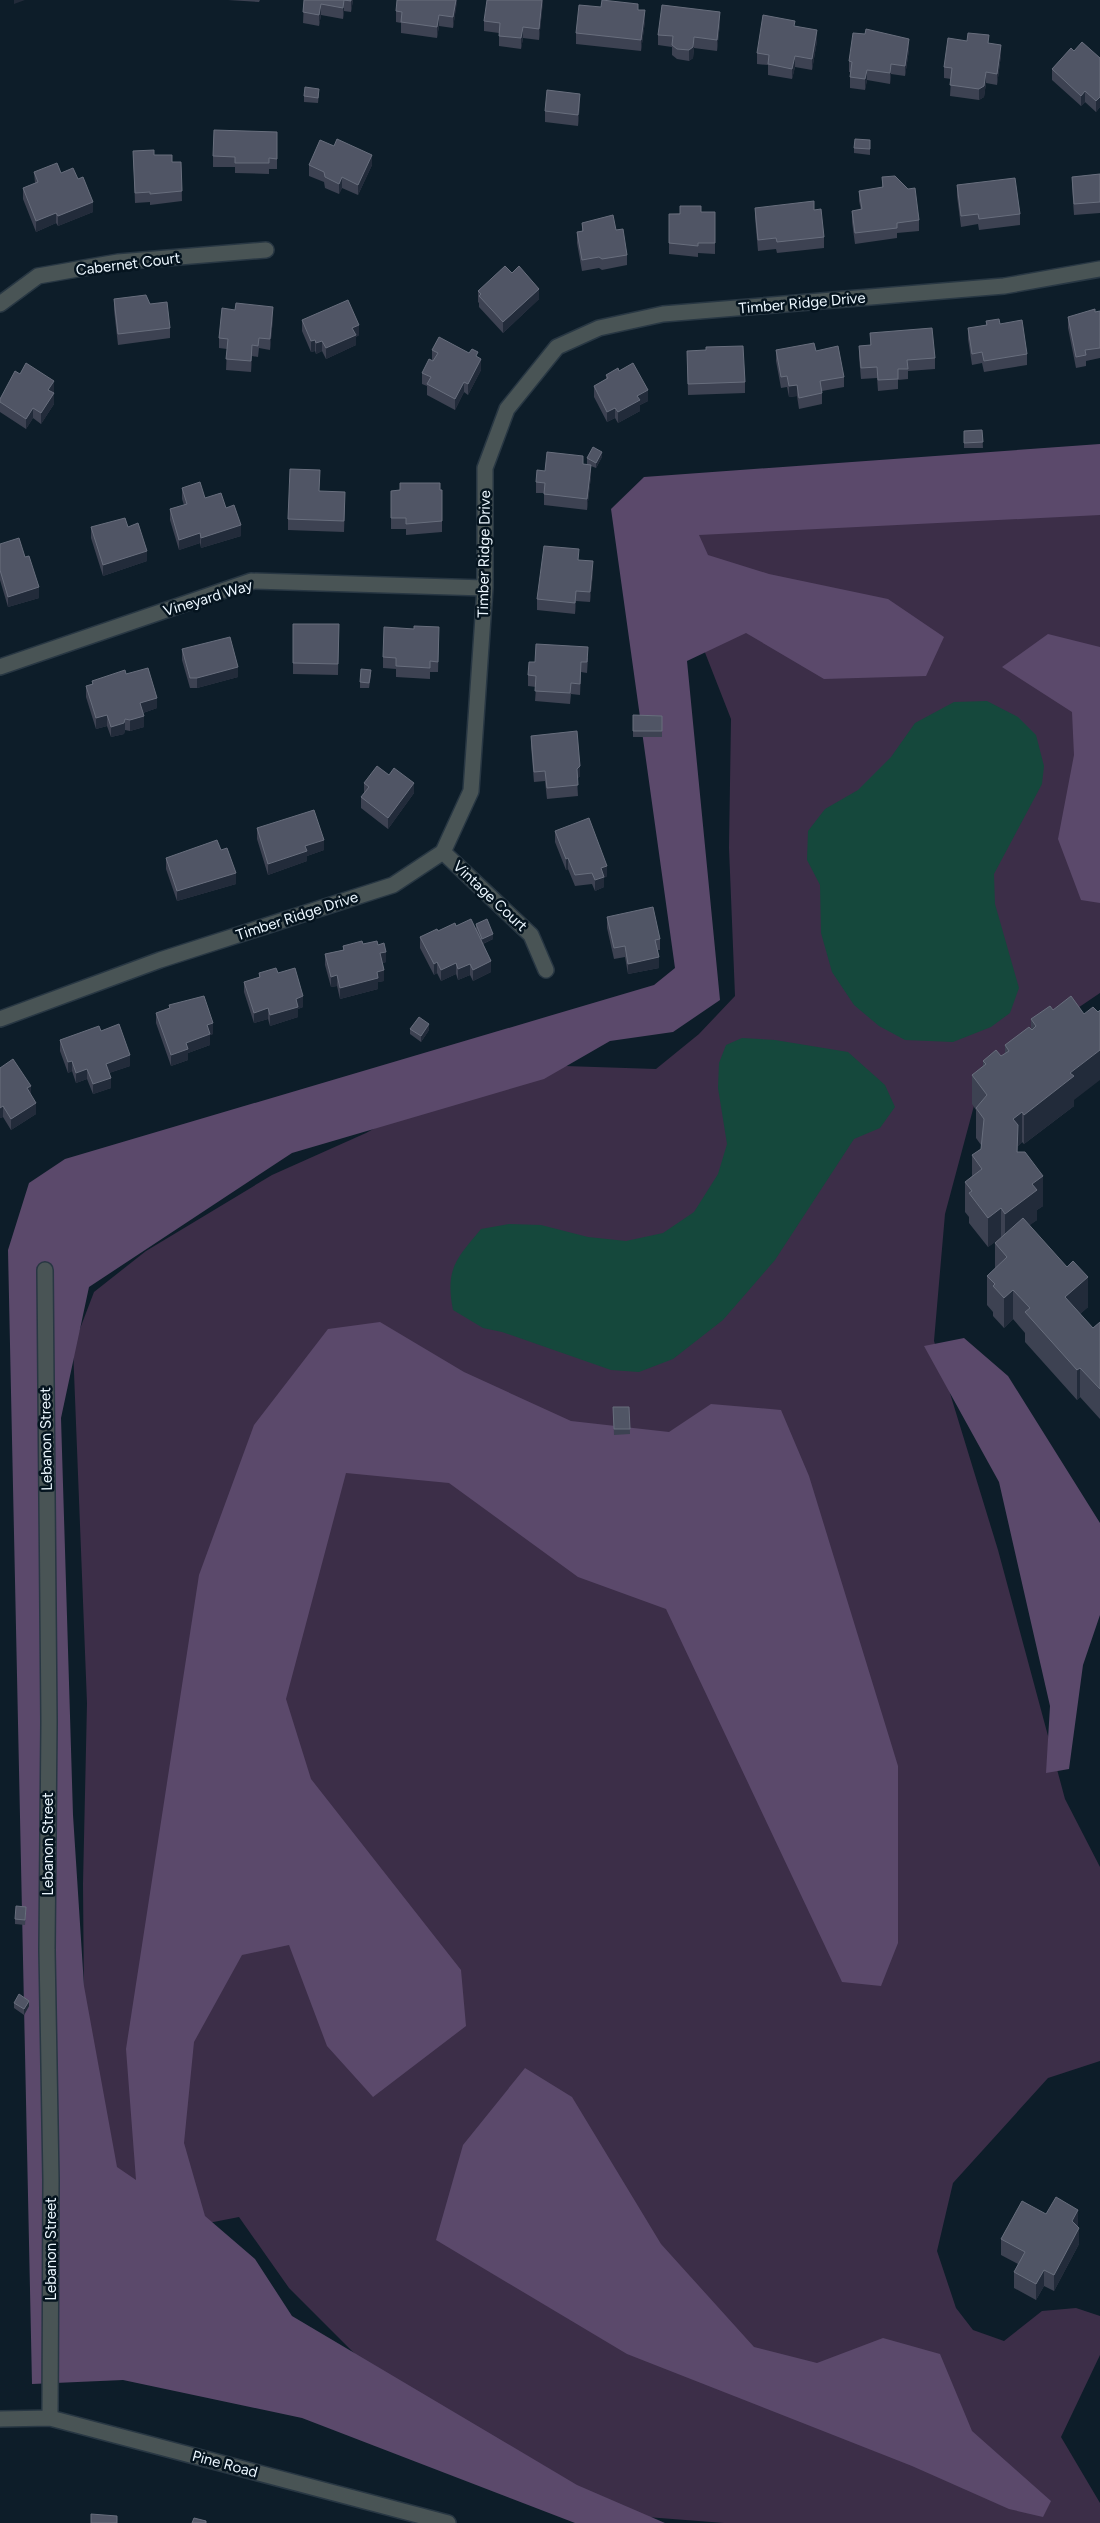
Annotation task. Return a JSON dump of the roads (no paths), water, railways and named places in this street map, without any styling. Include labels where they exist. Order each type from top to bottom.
[{"type":"street","name":"Cabernet Court","points":[[0,304],[38,276],[118,262],[266,250]]},
{"type":"street","name":"Timber Ridge Drive","points":[[0,1019],[160,960],[393,885],[443,852],[471,791],[485,588],[485,468],[507,409],[557,347],[599,328],[663,314],[1004,286],[1100,269]]},
{"type":"street","name":"Vineyard Way","points":[[0,667],[251,581],[485,588]]},
{"type":"street","name":"Vintage Court","points":[[443,852],[531,935],[546,970]]},
{"type":"street","name":"Lebanon Street","points":[[45,1270],[49,1722],[47,1950],[51,2180],[50,2418]]},
{"type":"street","name":"Pine Road","points":[[0,2419],[50,2418],[448,2523]]}]
